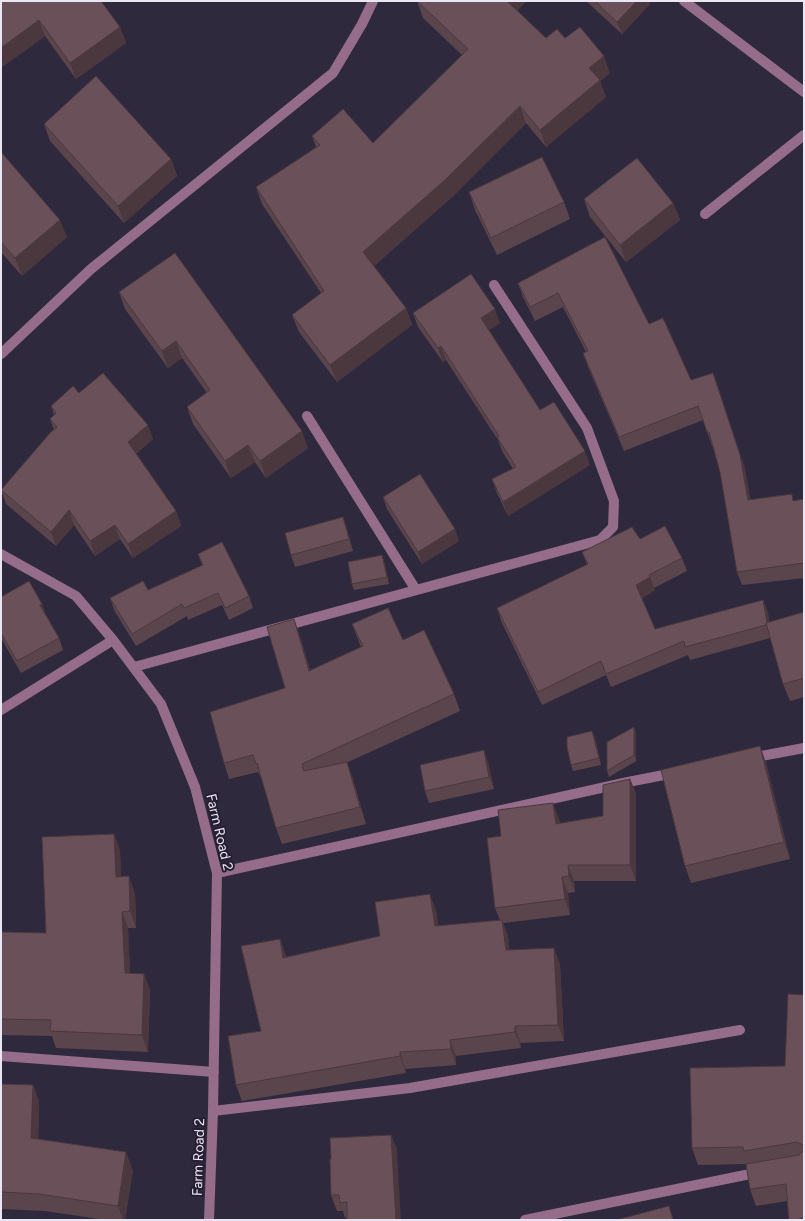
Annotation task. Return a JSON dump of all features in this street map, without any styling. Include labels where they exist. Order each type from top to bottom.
[{"type":"street","points":[[1,354],[91,269],[333,73],[362,24],[373,1]]},
{"type":"street","points":[[684,1],[804,92]]},
{"type":"street","points":[[705,214],[804,135]]},
{"type":"street","points":[[134,667],[600,540],[613,528],[614,501],[587,428],[494,285]]},
{"type":"street","points":[[307,416],[416,590]]},
{"type":"street","name":"Farm Road 2","points":[[1,554],[76,596],[114,640],[161,704],[195,787],[217,873],[214,1072],[209,1220]]},
{"type":"street","points":[[1,710],[114,640]]},
{"type":"street","points":[[743,760],[804,748]]},
{"type":"street","points":[[217,873],[628,782],[681,772]]},
{"type":"street","points":[[213,1110],[410,1088],[740,1030]]},
{"type":"street","points":[[1,1056],[214,1072]]},
{"type":"street","points":[[524,1220],[773,1170]]},
{"type":"building","points":[[1,1],[101,1],[120,27],[70,63],[39,20],[1,48]]},
{"type":"building","points":[[417,1],[507,1],[546,38],[557,29],[565,38],[580,27],[604,56],[589,68],[600,80],[540,130],[520,106],[445,180],[363,252],[406,308],[330,365],[292,315],[324,291],[256,187],[320,145],[312,136],[343,109],[373,143],[468,49]]},
{"type":"building","points":[[595,1],[637,1],[617,22]]},
{"type":"building","points":[[96,76],[171,159],[118,206],[44,124]]},
{"type":"building","points":[[1,152],[60,220],[15,258],[1,242]]},
{"type":"building","points":[[542,157],[564,202],[491,238],[469,192]]},
{"type":"building","points":[[637,158],[673,203],[620,245],[584,199]]},
{"type":"building","points":[[605,237],[649,324],[663,318],[691,380],[713,373],[740,455],[748,500],[792,494],[793,501],[804,499],[804,563],[737,572],[720,472],[709,432],[707,432],[698,406],[619,437],[583,353],[588,351],[558,293],[530,307],[518,283]]},
{"type":"building","points":[[175,253],[302,431],[260,461],[248,445],[225,461],[187,407],[210,390],[176,341],[162,351],[119,292]]},
{"type":"building","points":[[471,274],[495,309],[481,318],[540,410],[554,402],[585,451],[503,502],[492,479],[516,467],[497,437],[499,436],[441,346],[438,348],[413,313]]},
{"type":"building","points":[[103,373],[148,425],[128,442],[176,511],[128,544],[115,525],[90,541],[69,510],[51,532],[1,490],[50,433],[57,427],[50,419],[56,413],[51,406],[73,386],[79,393]]},
{"type":"building","points":[[420,474],[455,529],[418,552],[383,497]]},
{"type":"building","points":[[343,517],[349,539],[291,555],[285,533]]},
{"type":"building","points":[[665,526],[682,558],[649,575],[650,577],[636,585],[655,629],[763,600],[767,622],[766,625],[685,647],[684,641],[606,674],[601,661],[538,692],[497,608],[588,564],[582,552],[632,527],[640,539]]},
{"type":"building","points":[[222,542],[249,596],[225,608],[218,593],[184,608],[182,604],[132,634],[110,598],[143,581],[148,590],[203,565],[198,554]]},
{"type":"building","points":[[382,555],[387,577],[352,584],[348,562]]},
{"type":"building","points":[[29,581],[42,604],[40,605],[59,638],[17,661],[1,633],[1,597]]},
{"type":"building","points":[[388,608],[403,640],[424,630],[454,694],[302,764],[304,771],[347,762],[360,807],[276,828],[257,763],[256,764],[253,755],[224,763],[210,712],[285,688],[267,627],[294,619],[309,671],[363,646],[352,624]]},
{"type":"building","points":[[804,612],[804,678],[783,684],[766,623]]},
{"type":"building","points":[[634,727],[634,755],[607,771],[607,742]]},
{"type":"building","points":[[592,731],[599,758],[571,765],[567,747],[567,737]]},
{"type":"building","points":[[760,746],[784,842],[685,866],[661,770]]},
{"type":"building","points":[[484,750],[489,777],[425,791],[420,765]]},
{"type":"building","points":[[630,779],[630,865],[568,865],[569,876],[562,877],[565,899],[495,908],[487,838],[501,836],[498,810],[553,803],[556,824],[603,816],[603,785]]},
{"type":"building","points":[[114,834],[116,877],[129,876],[130,911],[122,912],[125,973],[144,974],[142,1035],[50,1031],[51,1020],[1,1019],[1,932],[46,933],[42,837]]},
{"type":"building","points":[[430,894],[435,926],[502,920],[506,950],[554,948],[558,1025],[515,1026],[515,1032],[450,1040],[451,1049],[400,1052],[400,1056],[236,1085],[228,1036],[261,1031],[241,946],[280,939],[283,958],[380,936],[375,902]]},
{"type":"building","points":[[788,994],[804,995],[804,1149],[803,1145],[797,1142],[744,1151],[743,1147],[692,1148],[690,1068],[785,1066]]},
{"type":"building","points":[[1,1084],[33,1085],[31,1138],[126,1152],[118,1206],[39,1194],[1,1192]]},
{"type":"building","points":[[391,1135],[396,1220],[347,1220],[347,1202],[340,1203],[339,1195],[331,1195],[330,1138]]},
{"type":"building","points":[[804,1150],[804,1217],[797,1220],[789,1220],[786,1184],[750,1189],[746,1164],[799,1155]]},
{"type":"building","points":[[669,1206],[673,1220],[616,1220]]}]
